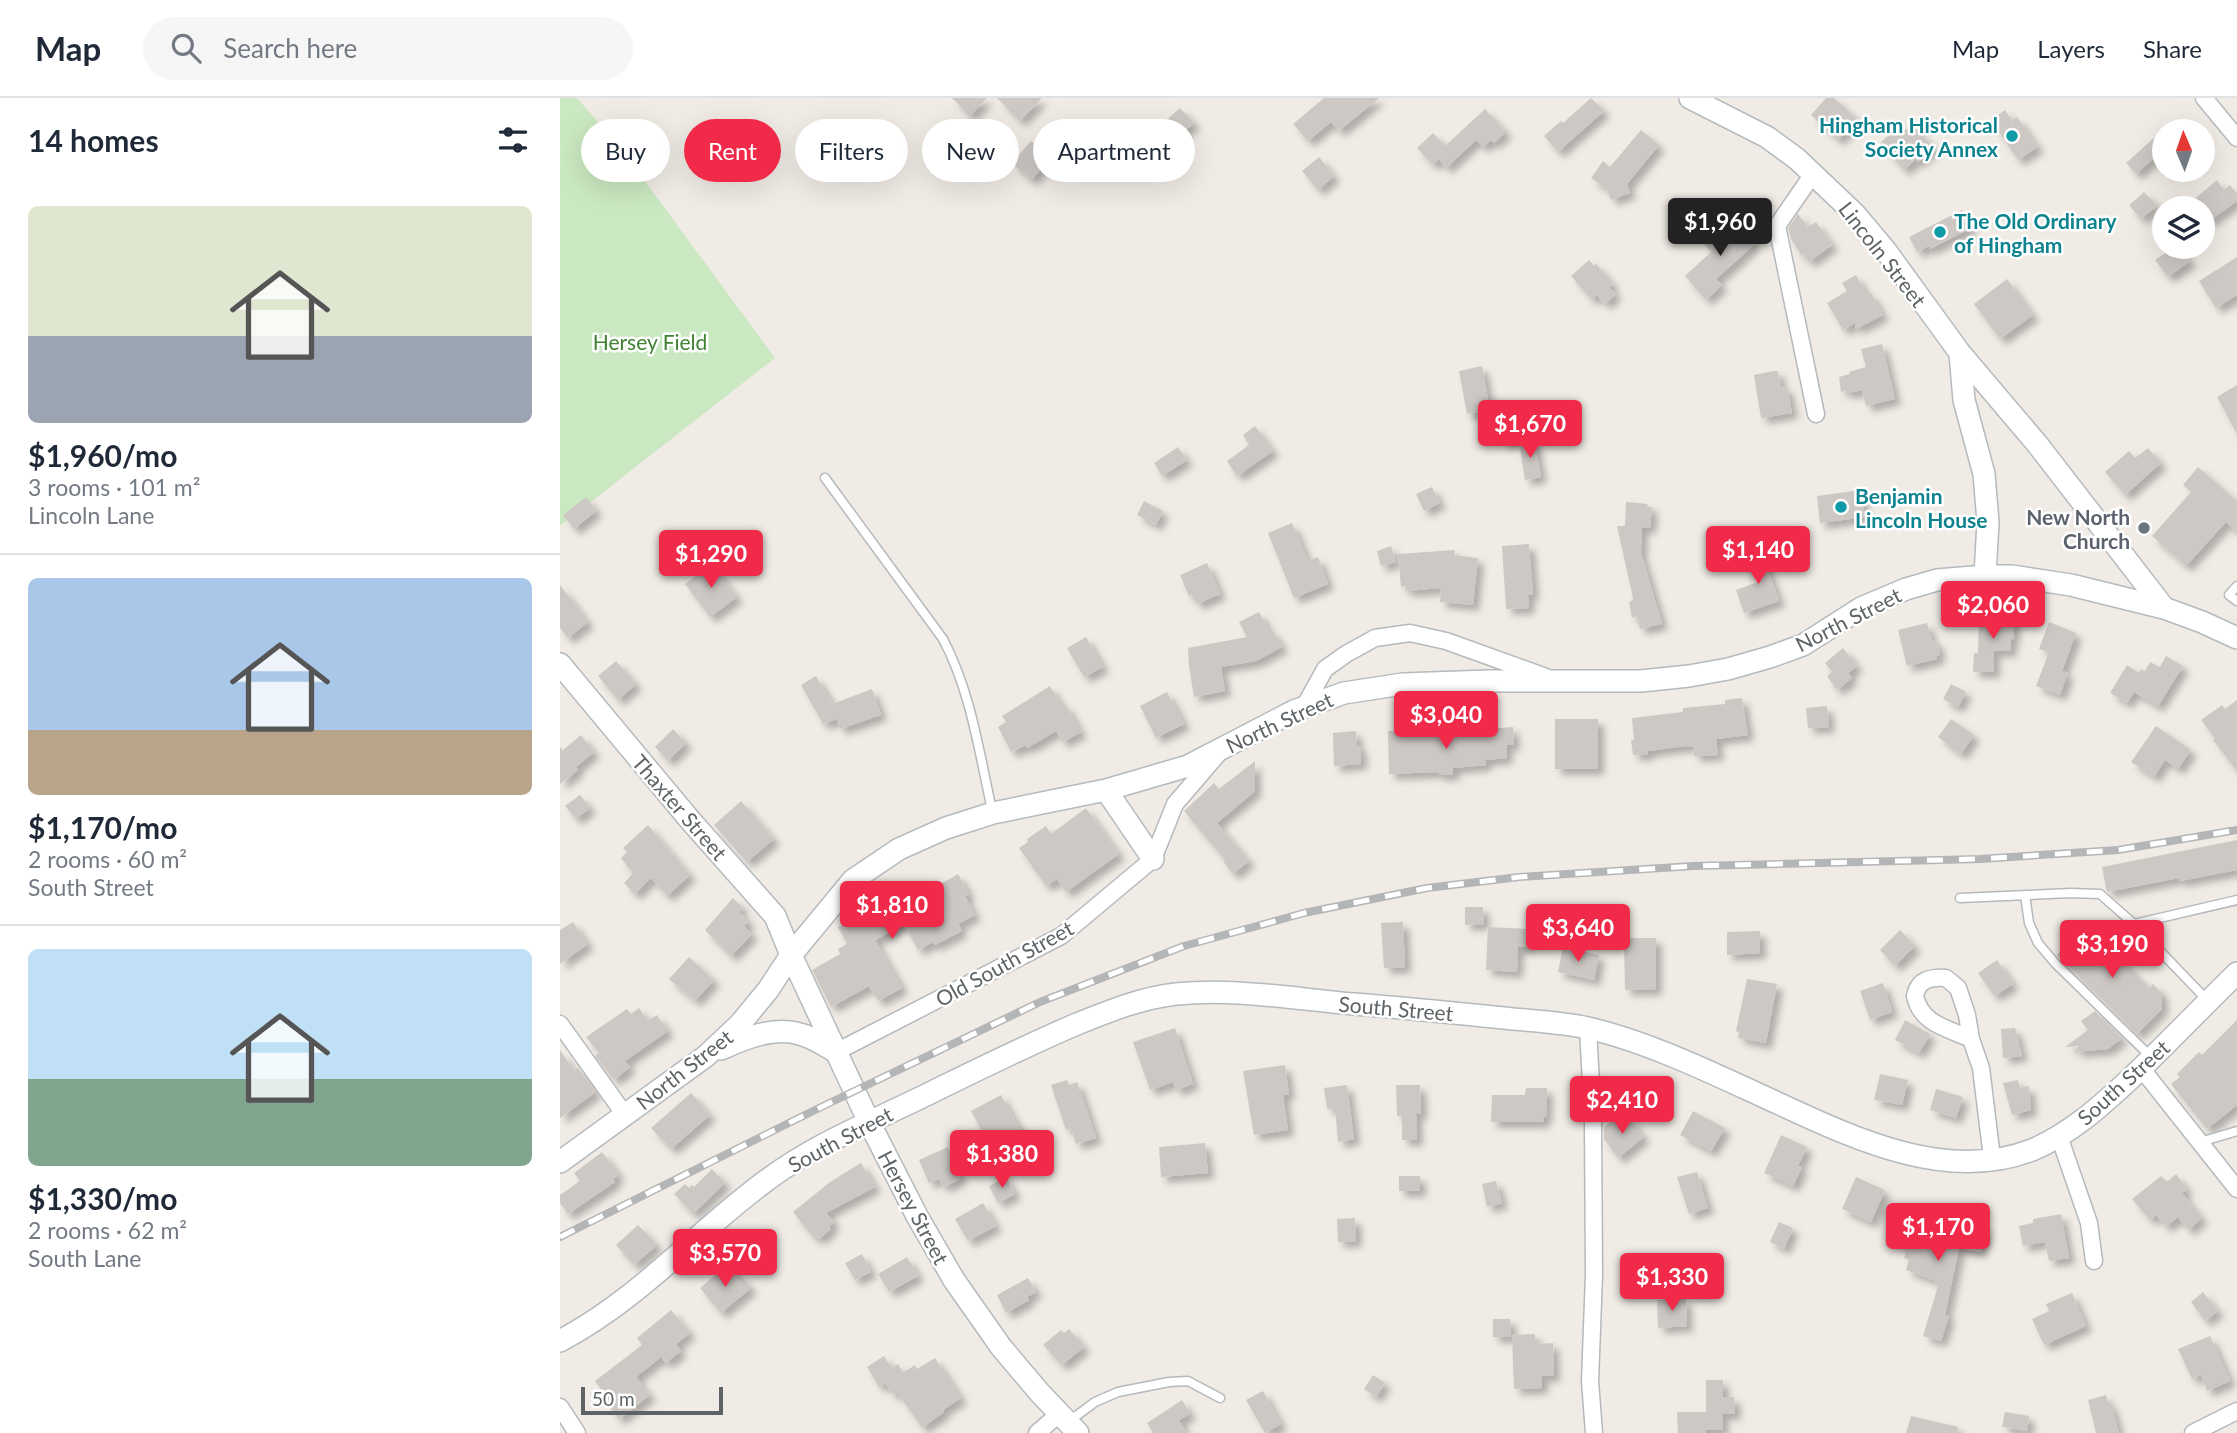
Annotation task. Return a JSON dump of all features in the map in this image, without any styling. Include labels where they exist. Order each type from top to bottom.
[{"type":"street","name":"Lincoln Street","points":[[1690,98],[1767,137],[1813,174],[1855,214],[1960,353],[2038,445],[2164,607]]},
{"type":"street","points":[[2204,98],[2237,138]]},
{"type":"street","points":[[1813,174],[1777,226],[1816,414]]},
{"type":"street","points":[[1960,353],[1964,400],[1983,474],[1987,522],[1985,576]]},
{"type":"street","name":"North Street","points":[[560,1162],[706,1056],[740,1024],[768,990],[791,955],[853,880],[921,838],[993,813],[1106,790],[1188,766],[1304,707],[1344,693],[1403,684],[1641,681],[1728,669],[1803,645],[1861,608],[1906,589],[1937,580],[1985,576],[2012,576],[2071,585],[2164,607],[2237,638]]},
{"type":"street","points":[[1304,707],[1325,669],[1346,654],[1375,638],[1410,633],[1446,641],[1555,681]]},
{"type":"street","name":"Thaxter Street","points":[[560,664],[690,820],[775,916],[791,955]]},
{"type":"street","name":"Old South Street","points":[[836,1052],[1061,936],[1153,859],[1175,804],[1223,748]]},
{"type":"street","points":[[1106,790],[1153,859]]},
{"type":"street","name":"Hersey Street","points":[[791,955],[869,1122],[917,1216],[954,1280],[1001,1347],[1068,1423]]},
{"type":"street","name":"South Street","points":[[560,1341],[585,1328],[631,1296],[762,1183],[789,1164],[869,1122],[1055,1033],[1143,1000],[1178,994],[1276,996],[1588,1028],[1705,1070],[1844,1133],[1905,1154],[1947,1161],[1992,1158],[2029,1151],[2059,1136],[2092,1113],[2237,973]]},
{"type":"street","points":[[560,1024],[625,1115]]},
{"type":"street","points":[[1588,1028],[1593,1122],[1594,1275],[1590,1381],[1594,1433]]},
{"type":"street","points":[[706,1056],[740,1040],[784,1032],[806,1037],[836,1052]]},
{"type":"street","points":[[1970,1039],[1981,1068],[1992,1158]]},
{"type":"street","points":[[2146,1063],[2200,1142],[2237,1189]]},
{"type":"street","points":[[2059,1136],[2089,1223],[2094,1261]]},
{"type":"street","points":[[560,1407],[577,1433]]},
{"type":"street","points":[[2193,1433],[2237,1411]]},
{"type":"street","points":[[1037,1433],[1068,1423]]},
{"type":"lane","points":[[825,478],[937,631],[954,661],[965,690],[993,813]]},
{"type":"lane","points":[[2237,586],[2229,595],[2237,601]]},
{"type":"lane","points":[[1961,898],[2100,894],[2134,924],[2208,1001]]},
{"type":"lane","points":[[2025,895],[2029,923],[2038,943],[2146,1063]]},
{"type":"lane","points":[[2134,924],[2237,900]]},
{"type":"lane","points":[[2200,1142],[2237,1131]]},
{"type":"lane","points":[[1068,1423],[1095,1402],[1118,1392],[1169,1382],[1188,1381],[1220,1398]]},
{"type":"green space","name":"Hersey Field","points":[[560,98],[577,98],[595,119],[581,119],[581,182],[645,182],[775,358],[560,526]]},
{"type":"building","points":[[952,98],[987,98],[970,116]]},
{"type":"building","points":[[997,98],[1042,98],[1020,121]]},
{"type":"building","points":[[1324,98],[1379,98],[1339,131],[1331,122],[1308,141],[1293,124]]},
{"type":"building","points":[[1591,98],[1604,111],[1558,152],[1544,136]]},
{"type":"building","points":[[1826,98],[1834,98],[1857,119],[1838,140],[1811,115]]},
{"type":"building","points":[[1180,108],[1190,119],[1168,119]]},
{"type":"building","points":[[1485,109],[1506,132],[1494,143],[1491,140],[1483,147],[1476,140],[1446,168],[1439,159],[1433,165],[1417,148],[1433,133],[1445,146]]},
{"type":"building","name":"Hingham Historical Society Annex","points":[[2005,110],[2012,121],[2017,117],[2038,147],[2018,160],[1991,120]]},
{"type":"building","points":[[1901,124],[1906,130],[1912,124],[1934,148],[1904,170],[1880,143]]},
{"type":"building","points":[[1641,130],[1659,145],[1627,184],[1630,193],[1611,200],[1607,189],[1591,178],[1603,161],[1610,167]]},
{"type":"building","points":[[2152,140],[2152,160],[2136,174],[2126,163]]},
{"type":"building","points":[[1031,141],[1033,143],[1031,180],[1019,169],[1019,155]]},
{"type":"building","points":[[1319,157],[1334,176],[1318,190],[1302,171]]},
{"type":"building","points":[[2216,181],[2224,190],[2230,185],[2237,194],[2237,201],[2215,217],[2215,196],[2198,196]]},
{"type":"building","points":[[2144,192],[2152,201],[2152,210],[2141,219],[2129,205]]},
{"type":"building","name":"The Old Ordinary of Hingham","points":[[1962,210],[1971,228],[1930,249],[1929,246],[1917,252],[1909,237]]},
{"type":"building","points":[[1798,214],[1808,227],[1816,222],[1832,245],[1809,262],[1791,239],[1788,228]]},
{"type":"building","points":[[1732,218],[1755,244],[1716,279],[1722,285],[1706,300],[1685,276],[1711,252],[1704,244]]},
{"type":"building","points":[[2237,257],[2237,295],[2216,308],[2199,281]]},
{"type":"building","points":[[2188,259],[2190,261],[2168,277],[2155,260]]},
{"type":"building","points":[[1589,260],[1594,266],[1596,264],[1613,284],[1609,287],[1616,294],[1605,304],[1597,295],[1592,300],[1571,276]]},
{"type":"building","points":[[1856,275],[1867,295],[1871,293],[1883,315],[1856,329],[1855,323],[1843,330],[1827,303],[1847,291],[1842,283]]},
{"type":"building","points":[[2007,279],[2033,315],[2000,339],[1974,304]]},
{"type":"building","points":[[1882,344],[1895,399],[1866,406],[1862,390],[1841,392],[1839,377],[1866,367],[1861,349]]},
{"type":"building","points":[[1482,366],[1490,410],[1467,414],[1459,371]]},
{"type":"building","points":[[1778,371],[1781,388],[1787,387],[1792,413],[1761,418],[1754,375]]},
{"type":"building","points":[[2237,385],[2237,434],[2217,397]]},
{"type":"building","points":[[1518,403],[1525,439],[1503,443],[1496,407]]},
{"type":"building","points":[[1255,426],[1273,451],[1237,476],[1227,461],[1249,445],[1243,435]]},
{"type":"building","points":[[1534,439],[1541,477],[1525,480],[1519,442]]},
{"type":"building","points":[[1178,447],[1187,460],[1162,476],[1154,463]]},
{"type":"building","points":[[2148,448],[2161,463],[2125,495],[2105,472],[2129,451],[2135,458]]},
{"type":"building","points":[[2198,467],[2237,501],[2237,532],[2226,522],[2186,566],[2152,536],[2191,492],[2183,485]]},
{"type":"building","points":[[1432,487],[1440,503],[1424,511],[1416,494]]},
{"type":"building","name":"Benjamin Lincoln House","points":[[1861,490],[1865,517],[1820,523],[1817,496]]},
{"type":"building","points":[[586,497],[596,511],[574,529],[563,515]]},
{"type":"building","points":[[1144,501],[1163,511],[1156,525],[1137,515]]},
{"type":"building","points":[[1626,502],[1648,504],[1647,507],[1652,507],[1650,528],[1642,527],[1641,553],[1662,624],[1640,629],[1637,616],[1632,618],[1629,602],[1633,600],[1632,593],[1617,526],[1625,526]]},
{"type":"building","points":[[1292,523],[1308,561],[1318,557],[1328,584],[1294,598],[1268,533]]},
{"type":"building","points":[[1529,544],[1533,594],[1528,595],[1529,608],[1506,609],[1502,546]]},
{"type":"building","points":[[1391,546],[1396,562],[1381,566],[1377,551]]},
{"type":"building","points":[[1455,550],[1454,555],[1478,558],[1473,605],[1440,602],[1441,588],[1406,591],[1406,586],[1401,587],[1398,554]]},
{"type":"building","points":[[1761,550],[1779,601],[1744,613],[1736,590],[1758,582],[1748,554]]},
{"type":"building","points":[[1207,563],[1220,594],[1197,604],[1192,595],[1189,596],[1180,575]]},
{"type":"building","points":[[712,564],[737,597],[710,617],[685,584]]},
{"type":"building","points":[[560,585],[588,622],[568,638],[560,628]]},
{"type":"building","points":[[1259,612],[1270,633],[1273,631],[1282,647],[1256,661],[1221,667],[1225,691],[1194,697],[1188,648],[1247,637],[1239,622]]},
{"type":"building","points":[[1979,617],[2014,617],[2011,651],[1994,651],[1994,672],[1973,672],[1974,653],[1978,653]]},
{"type":"building","points":[[2049,622],[2076,633],[2062,671],[2068,673],[2060,695],[2036,686],[2049,652],[2039,649]]},
{"type":"building","points":[[1927,623],[1932,641],[1936,640],[1940,655],[1936,656],[1937,659],[1907,666],[1898,630]]},
{"type":"building","points":[[1086,637],[1103,667],[1084,677],[1067,648]]},
{"type":"building","points":[[1843,648],[1857,666],[1848,673],[1852,678],[1837,690],[1827,676],[1832,672],[1825,663]]},
{"type":"building","points":[[2166,656],[2183,666],[2158,706],[2134,692],[2127,703],[2110,693],[2127,665],[2139,673],[2141,669],[2145,671],[2150,662],[2160,667]]},
{"type":"building","points":[[616,661],[636,684],[618,700],[598,676]]},
{"type":"building","points":[[816,676],[832,704],[872,689],[881,715],[840,729],[837,719],[823,724],[801,685]]},
{"type":"building","points":[[1951,684],[1966,692],[1958,707],[1943,699]]},
{"type":"building","points":[[1050,686],[1062,706],[1065,704],[1081,732],[1063,742],[1056,731],[1027,748],[1026,745],[1011,752],[998,727],[1006,722],[1002,716]]},
{"type":"building","points":[[1167,692],[1184,724],[1156,738],[1140,706]]},
{"type":"building","points":[[1742,698],[1748,735],[1716,739],[1718,755],[1694,756],[1693,747],[1686,746],[1633,755],[1632,718],[1683,712],[1683,708],[1725,704],[1725,700]]},
{"type":"building","points":[[2237,700],[2237,771],[2201,720],[2222,705],[2225,709]]},
{"type":"building","points":[[1827,706],[1829,727],[1808,728],[1806,708]]},
{"type":"building","points":[[1555,719],[1598,719],[1598,769],[1555,769]]},
{"type":"building","points":[[1951,719],[1974,735],[1961,754],[1938,737]]},
{"type":"building","points":[[2156,726],[2191,750],[2178,769],[2165,760],[2154,777],[2131,762]]},
{"type":"building","points":[[1513,727],[1514,745],[1506,745],[1507,758],[1485,760],[1486,765],[1453,768],[1453,775],[1439,775],[1439,772],[1389,774],[1388,731],[1413,730],[1413,737],[1477,734],[1476,730]]},
{"type":"building","points":[[673,729],[686,743],[668,761],[655,747]]},
{"type":"building","points":[[1356,731],[1357,747],[1361,746],[1361,764],[1334,766],[1333,733]]},
{"type":"building","points":[[581,735],[594,752],[576,767],[578,770],[560,784],[560,747],[563,750]]},
{"type":"building","points":[[1255,761],[1255,791],[1217,823],[1249,861],[1233,874],[1223,861],[1225,860],[1184,811],[1214,783],[1219,789]]},
{"type":"building","points":[[580,795],[590,808],[576,819],[565,806]]},
{"type":"building","points":[[741,801],[774,839],[747,862],[714,825]]},
{"type":"building","points":[[1086,808],[1119,854],[1066,892],[1057,879],[1046,886],[1019,848],[1046,826],[1051,834]]},
{"type":"building","points":[[648,825],[690,875],[667,896],[651,878],[635,894],[624,883],[633,873],[621,858],[627,852],[623,848]]},
{"type":"building","points":[[2237,840],[2237,870],[2107,892],[2102,867]]},
{"type":"building","points":[[958,874],[969,894],[965,896],[975,915],[958,924],[962,931],[935,945],[933,942],[918,950],[904,924],[875,940],[902,988],[878,1001],[869,986],[831,1007],[812,970],[840,954],[838,949],[847,944],[838,927],[861,914],[867,924],[911,900],[909,897],[935,882],[937,886]]},
{"type":"building","points":[[733,898],[743,908],[739,912],[749,921],[744,926],[752,934],[731,956],[705,930]]},
{"type":"building","points":[[1465,907],[1483,907],[1484,924],[1465,925]]},
{"type":"building","points":[[573,922],[588,944],[560,964],[560,930]]},
{"type":"building","points":[[1403,922],[1405,967],[1384,968],[1381,923]]},
{"type":"building","points":[[2086,925],[2149,988],[2153,984],[2162,993],[2162,1009],[2137,1034],[2057,955]]},
{"type":"building","points":[[1488,927],[1528,929],[1527,947],[1518,947],[1517,972],[1486,970]]},
{"type":"building","points":[[1900,930],[1915,946],[1895,966],[1880,950]]},
{"type":"building","points":[[1760,931],[1760,953],[1727,955],[1727,932]]},
{"type":"building","points":[[1624,938],[1656,938],[1656,989],[1625,990]]},
{"type":"building","points":[[1563,947],[1599,955],[1594,980],[1558,972]]},
{"type":"building","points":[[689,957],[714,980],[695,1001],[669,979]]},
{"type":"building","points":[[1997,960],[2013,984],[1994,996],[1978,973]]},
{"type":"building","points":[[1747,979],[1777,984],[1766,1043],[1738,1038],[1739,1032],[1736,1031]]},
{"type":"building","points":[[1883,983],[1892,1012],[1870,1020],[1860,991]]},
{"type":"building","points":[[639,1008],[648,1021],[657,1015],[668,1031],[625,1061],[630,1067],[614,1080],[595,1056],[599,1053],[586,1037],[627,1009],[631,1014]]},
{"type":"building","points":[[2095,1011],[2122,1038],[2108,1049],[2074,1052],[2079,1046],[2065,1047],[2088,1030],[2081,1021]]},
{"type":"building","points":[[1905,1020],[1930,1034],[1919,1053],[1895,1040]]},
{"type":"building","points":[[2237,1020],[2237,1105],[2207,1129],[2171,1084],[2180,1077],[2177,1074],[2199,1052],[2202,1055]]},
{"type":"building","points":[[1175,1028],[1193,1084],[1176,1090],[1173,1082],[1150,1090],[1133,1042]]},
{"type":"building","points":[[2015,1028],[2022,1056],[2003,1058],[2001,1029]]},
{"type":"building","points":[[560,1050],[574,1071],[578,1068],[595,1091],[560,1118]]},
{"type":"building","points":[[1285,1065],[1289,1094],[1283,1095],[1288,1130],[1254,1135],[1243,1071]]},
{"type":"building","points":[[1880,1074],[1908,1080],[1902,1105],[1874,1100]]},
{"type":"building","points":[[1067,1080],[1069,1085],[1077,1082],[1096,1138],[1076,1144],[1071,1128],[1066,1130],[1051,1085]]},
{"type":"building","points":[[2018,1080],[2020,1088],[2029,1086],[2031,1110],[2012,1115],[2003,1083]]},
{"type":"building","points":[[1347,1085],[1354,1139],[1338,1142],[1335,1108],[1327,1109],[1324,1088]]},
{"type":"building","points":[[1396,1085],[1420,1085],[1421,1114],[1416,1114],[1417,1140],[1402,1140],[1402,1116],[1397,1116]]},
{"type":"building","points":[[1526,1088],[1547,1088],[1546,1117],[1543,1122],[1491,1122],[1492,1095],[1525,1095]]},
{"type":"building","points":[[1936,1089],[1963,1097],[1956,1118],[1930,1110]]},
{"type":"building","points":[[691,1093],[710,1115],[671,1149],[651,1128]]},
{"type":"building","points":[[1001,1095],[1020,1130],[990,1146],[971,1111]]},
{"type":"building","points":[[1693,1111],[1725,1128],[1711,1151],[1680,1135]]},
{"type":"building","points":[[1629,1117],[1644,1137],[1618,1158],[1604,1139],[1604,1127],[1614,1119],[1619,1126]]},
{"type":"building","points":[[1781,1135],[1807,1147],[1793,1186],[1764,1173]]},
{"type":"building","points":[[1205,1143],[1208,1173],[1161,1177],[1159,1147]]},
{"type":"building","points":[[948,1147],[961,1179],[943,1187],[939,1179],[929,1183],[919,1160]]},
{"type":"building","points":[[602,1152],[619,1175],[613,1179],[615,1182],[568,1214],[560,1203],[560,1195],[580,1181],[574,1173]]},
{"type":"building","points":[[861,1163],[875,1187],[826,1213],[834,1222],[829,1227],[831,1229],[819,1239],[817,1236],[814,1238],[793,1212],[830,1182]]},
{"type":"building","points":[[712,1169],[725,1183],[693,1214],[674,1194],[685,1184],[689,1188],[692,1185],[694,1187]]},
{"type":"building","points":[[1697,1172],[1708,1208],[1689,1214],[1677,1177]]},
{"type":"building","points":[[2176,1174],[2187,1189],[2182,1193],[2202,1218],[2188,1230],[2178,1217],[2166,1227],[2156,1215],[2150,1220],[2132,1199],[2161,1176],[2167,1182]]},
{"type":"building","points":[[1399,1176],[1420,1176],[1420,1191],[1399,1191]]},
{"type":"building","points":[[1006,1177],[1015,1194],[998,1203],[989,1186]]},
{"type":"building","points":[[1856,1177],[1885,1190],[1871,1222],[1842,1209]]},
{"type":"building","points":[[1496,1181],[1502,1203],[1487,1207],[1482,1184]]},
{"type":"building","points":[[983,1203],[996,1226],[968,1241],[955,1219]]},
{"type":"building","points":[[2061,1214],[2069,1258],[2049,1261],[2045,1242],[2023,1246],[2019,1226],[2033,1223],[2033,1219]]},
{"type":"building","points":[[1355,1218],[1356,1241],[1338,1242],[1337,1219]]},
{"type":"building","points":[[1905,1221],[1951,1237],[1955,1221],[1986,1228],[1980,1252],[1959,1248],[1945,1315],[1949,1316],[1941,1341],[1923,1336],[1938,1286],[1935,1285],[1936,1281],[1906,1270],[1909,1260],[1904,1258],[1907,1248],[1896,1244]]},
{"type":"building","points":[[1779,1222],[1793,1228],[1784,1249],[1770,1242]]},
{"type":"building","points":[[638,1225],[657,1245],[634,1265],[616,1245]]},
{"type":"building","points":[[862,1254],[871,1272],[855,1280],[845,1263]]},
{"type":"building","points":[[907,1257],[918,1276],[889,1292],[878,1274]]},
{"type":"building","points":[[727,1265],[751,1288],[721,1313],[700,1288]]},
{"type":"building","points":[[1028,1278],[1036,1292],[1027,1297],[1029,1300],[1006,1313],[997,1295]]},
{"type":"building","points":[[2203,1292],[2218,1311],[2205,1321],[2191,1302]]},
{"type":"building","points":[[2072,1293],[2086,1326],[2044,1345],[2032,1319],[2049,1311],[2046,1304]]},
{"type":"building","points":[[1686,1299],[1687,1326],[1658,1328],[1657,1300]]},
{"type":"building","points":[[671,1310],[690,1333],[676,1344],[681,1351],[666,1363],[661,1357],[636,1377],[650,1395],[619,1419],[595,1381],[642,1345],[637,1338]]},
{"type":"building","points":[[1493,1319],[1510,1319],[1511,1337],[1493,1337]]},
{"type":"building","points":[[1069,1329],[1084,1347],[1062,1365],[1043,1345],[1061,1330],[1064,1333]]},
{"type":"building","points":[[1535,1334],[1535,1344],[1553,1343],[1554,1376],[1542,1376],[1542,1388],[1514,1389],[1512,1335]]},
{"type":"building","points":[[2210,1336],[2230,1381],[2207,1391],[2201,1375],[2192,1379],[2178,1349]]},
{"type":"building","points":[[884,1356],[891,1368],[898,1364],[903,1373],[915,1365],[917,1369],[935,1358],[961,1398],[922,1428],[897,1392],[893,1395],[885,1383],[879,1387],[867,1367]]},
{"type":"building","points":[[1373,1375],[1385,1383],[1376,1397],[1364,1389]]},
{"type":"building","points":[[1706,1380],[1723,1380],[1723,1397],[1734,1397],[1735,1414],[1722,1414],[1723,1430],[1678,1433],[1677,1412],[1706,1412]]},
{"type":"building","points":[[1263,1391],[1281,1424],[1265,1433],[1246,1400]]},
{"type":"building","points":[[2106,1395],[2119,1433],[2096,1433],[2088,1400]]},
{"type":"building","points":[[1182,1400],[1190,1414],[1179,1420],[1186,1433],[1153,1433],[1147,1423]]},
{"type":"building","points":[[2005,1412],[2029,1416],[2027,1431],[2002,1427]]},
{"type":"building","points":[[1911,1416],[1958,1427],[1957,1433],[1906,1433]]},
{"type":"railway","points":[[560,1237],[1040,1002],[1184,946],[1304,913],[1427,888],[1519,877],[1693,866],[1980,859],[2118,850],[2237,830]]},
{"type":"place","name":"Hingham Historical Society Annex","points":[[2012,136]]},
{"type":"place","name":"The Old Ordinary of Hingham","points":[[1940,232]]},
{"type":"place","name":"Benjamin Lincoln House","points":[[1841,507]]},
{"type":"place","name":"New North Church","points":[[2144,528]]}]
